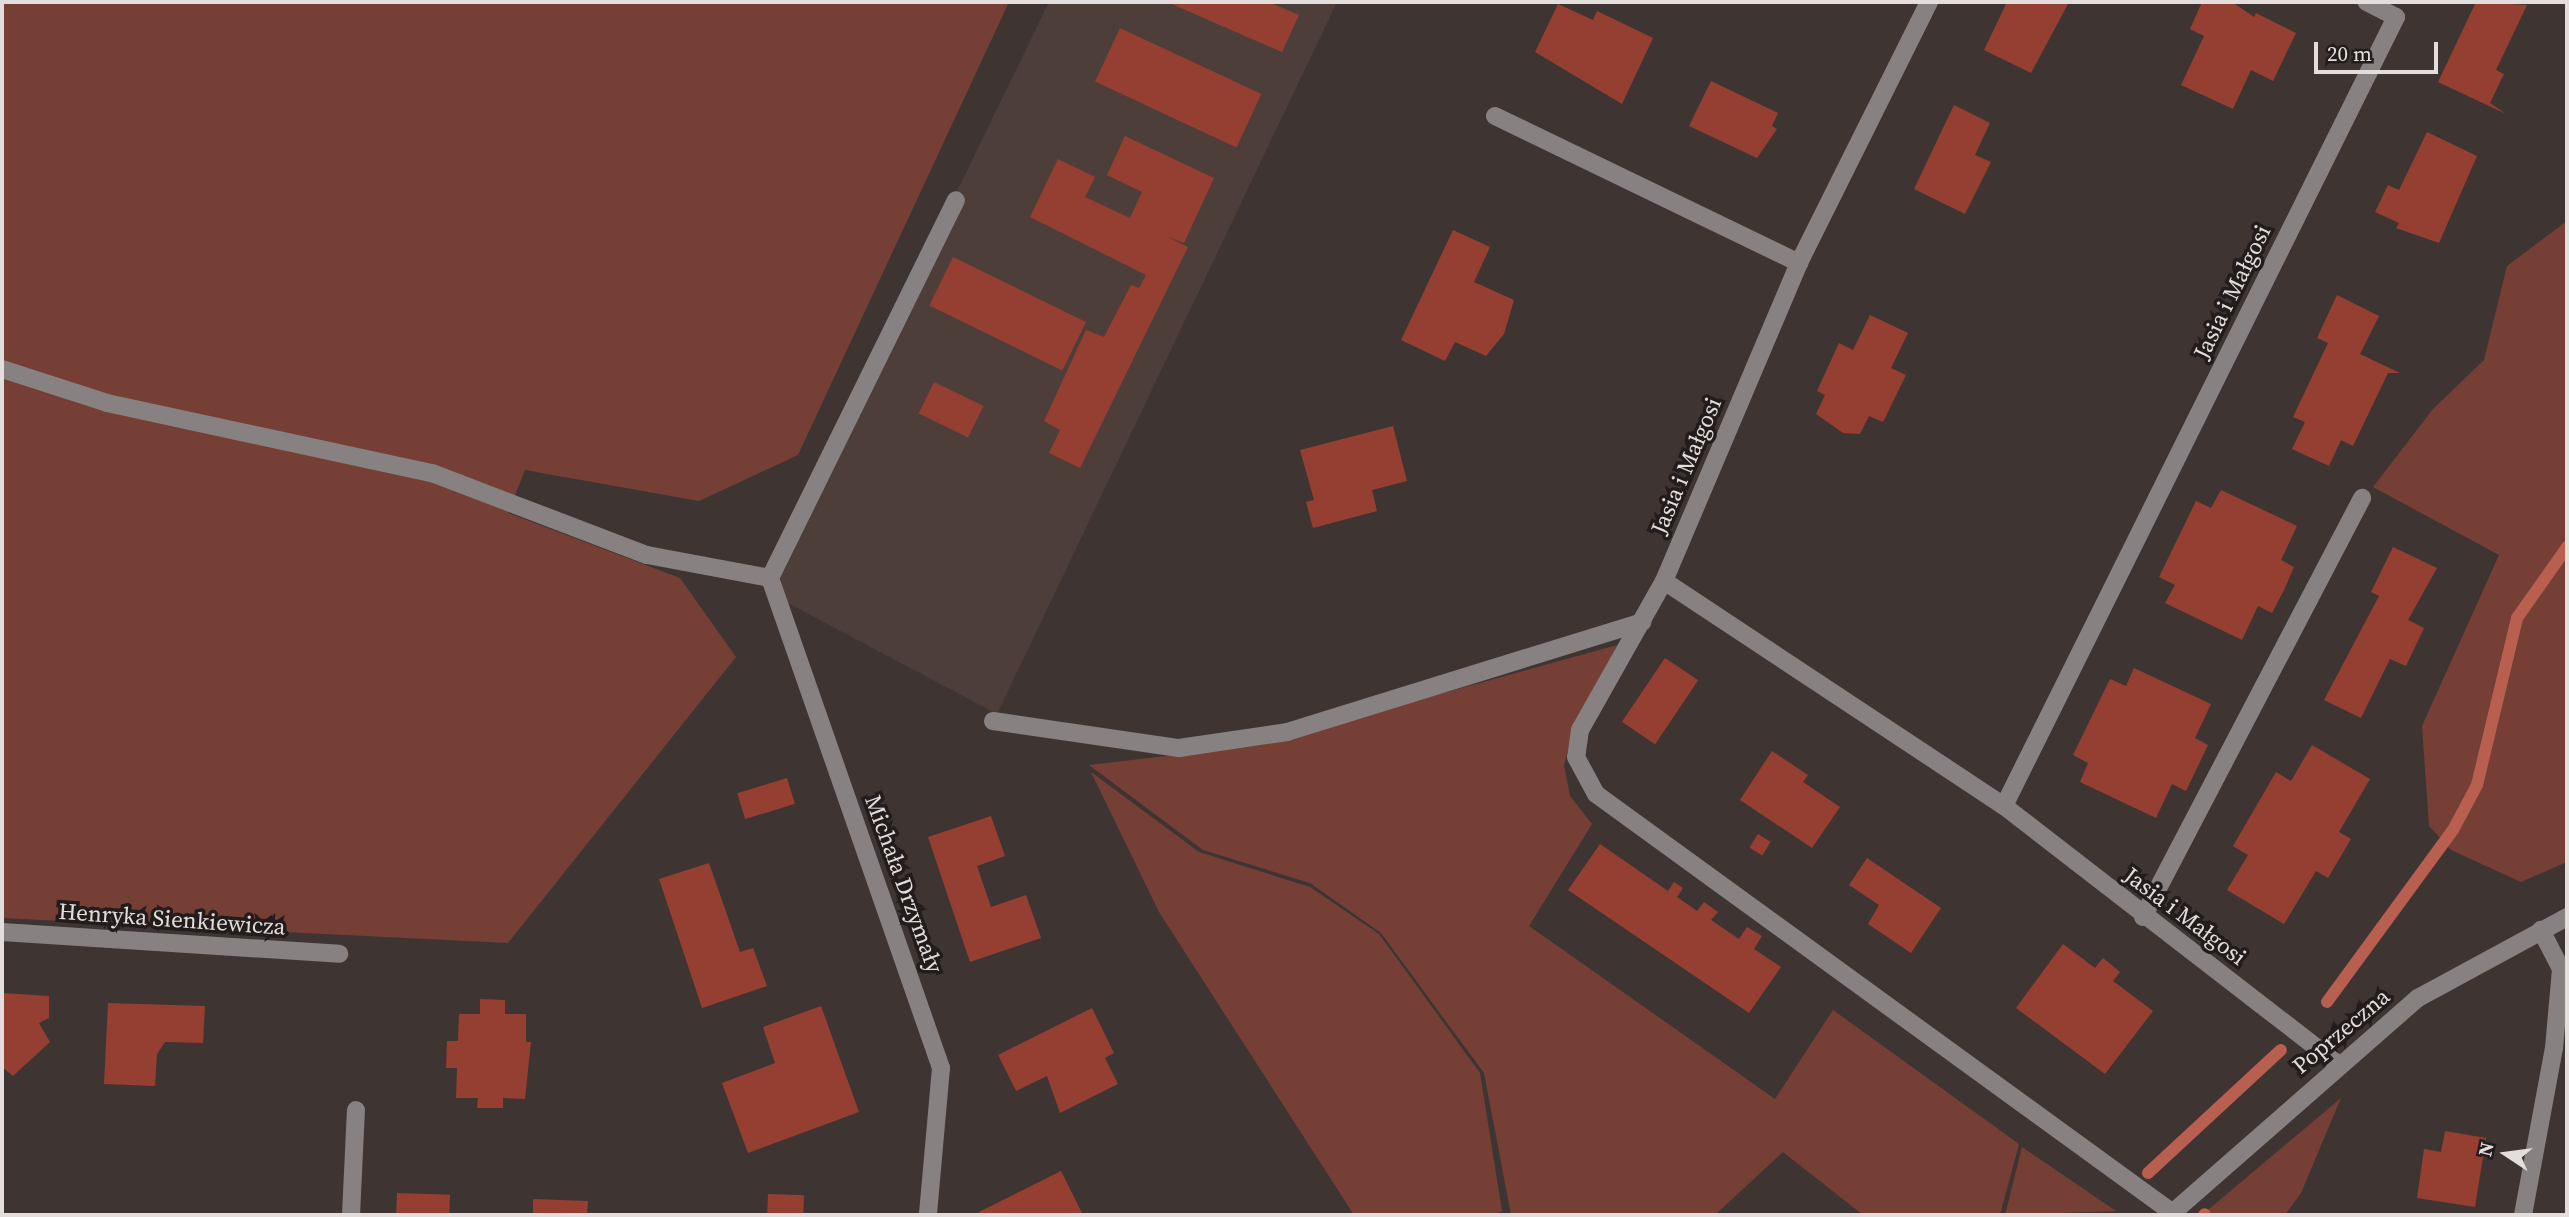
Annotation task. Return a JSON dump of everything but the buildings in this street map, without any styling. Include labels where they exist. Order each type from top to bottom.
[{"type":"street","name":"Jasia i Małgosi","points":[[1929,2],[1799,263],[1664,581],[2004,806],[2143,917],[2338,1064]]},
{"type":"street","name":"Jasia i Małgosi","points":[[2004,806],[2400,9],[2367,2]]},
{"type":"street","points":[[1495,116],[1799,263]]},
{"type":"street","points":[[2,369],[107,403],[432,473],[647,555],[770,578],[956,200]]},
{"type":"street","points":[[2143,917],[2362,498]]},
{"type":"street","name":"Michała Drzymały","points":[[770,578],[941,1068],[928,1215]]},
{"type":"street","points":[[1664,581],[1580,730],[1576,757],[1596,794],[2171,1214]]},
{"type":"street","points":[[993,721],[1179,748],[1287,732],[1642,622]]},
{"type":"street","name":"Poprzeczna","points":[[2171,1214],[2338,1064],[2418,999],[2567,917]]},
{"type":"street","points":[[2523,1215],[2554,1048],[2561,969],[2541,930]]},
{"type":"street","name":"Henryka Sienkiewicza","points":[[2,932],[339,954]]},
{"type":"street","points":[[351,1215],[356,1110]]},
{"type":"shaded area","points":[[2,2],[1009,2],[798,455],[699,501],[525,470],[508,513],[680,578],[736,657],[508,943],[2,918]]},
{"type":"shaded area","points":[[1049,2],[1337,2],[997,714],[788,603],[775,566]]},
{"type":"shaded area","points":[[2567,221],[2567,862],[2521,882],[2451,850],[2429,826],[2422,726],[2499,555],[2373,487],[2433,409],[2484,360],[2507,266]]},
{"type":"shaded area","points":[[1617,645],[1571,738],[1564,765],[1570,796],[1592,824],[1529,926],[1775,1099],[1833,1010],[2019,1144],[2000,1215],[1863,1215],[1783,1152],[1715,1215],[1511,1215],[1484,1073],[1381,933],[1310,883],[1203,850],[1089,765],[1252,746]]},
{"type":"shaded area","points":[[1091,772],[1199,852],[1310,887],[1379,934],[1480,1073],[1502,1211],[1495,1215],[1354,1215],[1159,912]]},
{"type":"shaded area","points":[[2341,1098],[2301,1193],[2285,1215],[2202,1215]]},
{"type":"shaded area","points":[[2022,1147],[2116,1211],[2005,1215]]},
{"type":"waterway","points":[[2327,1002],[2453,830],[2477,785],[2517,618],[2567,547]]},
{"type":"waterway","points":[[2148,1173],[2281,1050]]}]
